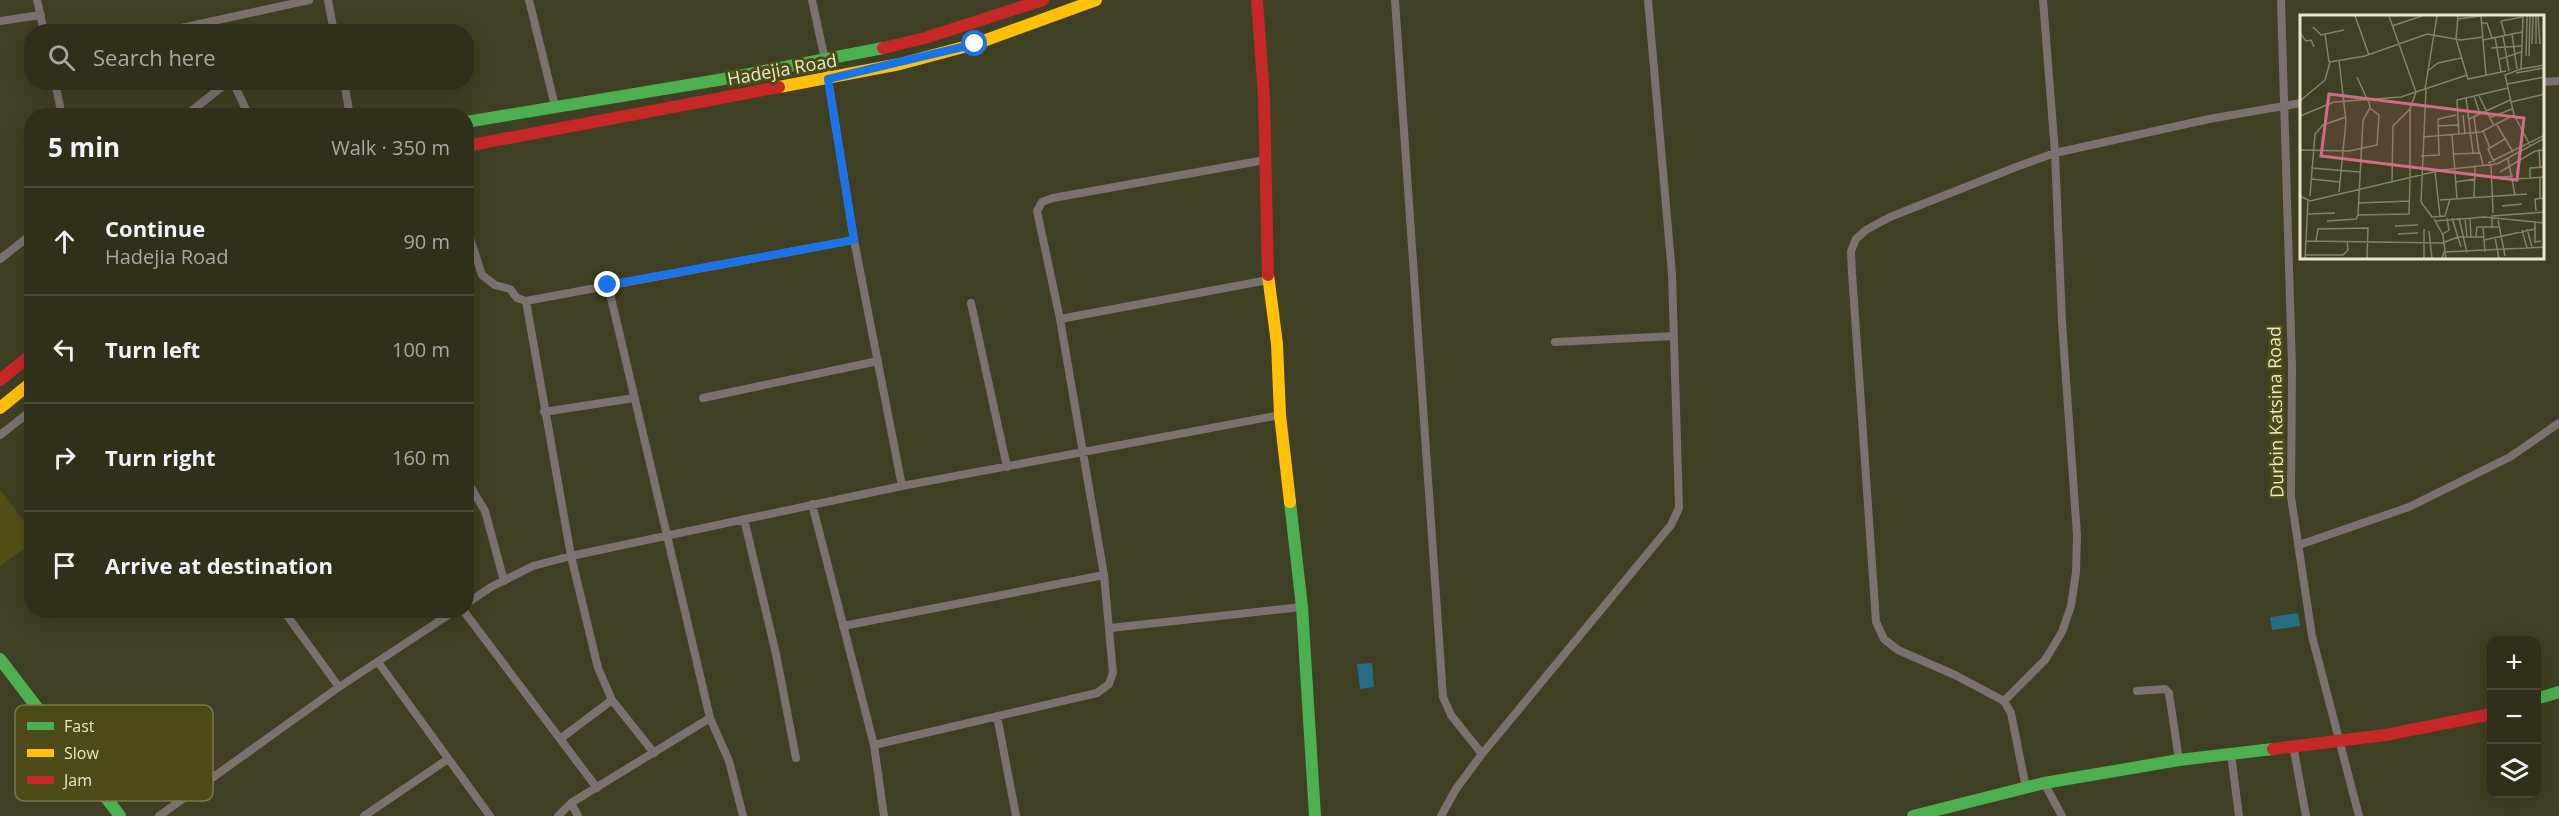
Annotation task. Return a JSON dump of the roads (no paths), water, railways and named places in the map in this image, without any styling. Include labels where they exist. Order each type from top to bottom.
[{"type":"main road","name":"Hadejia Road","points":[[474,121],[825,60],[925,38],[1043,0]]},
{"type":"main road","name":"Hadejia Road","points":[[474,145],[828,79],[975,44],[1096,0]]},
{"type":"main road","points":[[1257,0],[1268,280],[1277,344],[1280,415],[1302,607],[1315,816]]},
{"type":"main road","points":[[0,380],[24,360]]},
{"type":"main road","points":[[0,408],[24,388]]},
{"type":"main road","points":[[0,659],[35,705]]},
{"type":"main road","points":[[2541,697],[2559,692]]},
{"type":"main road","points":[[1913,816],[2044,783],[2179,760],[2385,735],[2487,715]]},
{"type":"main road","points":[[109,801],[120,816]]},
{"type":"street","points":[[37,0],[43,24]]},
{"type":"street","points":[[201,24],[309,0]]},
{"type":"street","points":[[328,0],[332,24]]},
{"type":"street","points":[[529,0],[555,106]]},
{"type":"street","points":[[812,0],[825,60],[854,240],[902,486]]},
{"type":"street","points":[[1395,0],[1443,697],[1452,715],[1482,754]]},
{"type":"street","points":[[1441,816],[1456,789],[1482,754],[1671,525],[1679,508],[1672,274],[1648,0]]},
{"type":"street","points":[[2004,701],[2045,660],[2062,632],[2071,606],[2076,572],[2078,535],[2062,322],[2055,153],[2043,0]]},
{"type":"street","name":"Durbin Katsina Road","points":[[2281,0],[2292,367],[2291,497],[2312,636],[2359,816]]},
{"type":"street","points":[[0,21],[41,15]]},
{"type":"street","points":[[2544,82],[2559,81]]},
{"type":"street","points":[[57,90],[60,108]]},
{"type":"street","points":[[195,108],[218,90]]},
{"type":"street","points":[[236,90],[245,108]]},
{"type":"street","points":[[345,90],[349,108]]},
{"type":"street","points":[[2026,788],[2011,713],[2004,701],[1955,675],[1898,650],[1884,639],[1876,622],[1851,251],[1856,239],[1890,217],[2055,153],[2209,119],[2300,103]]},
{"type":"street","points":[[874,744],[1097,693],[1109,684],[1113,673],[1104,575],[1060,320],[1037,212],[1042,202],[1053,198],[1265,160]]},
{"type":"street","points":[[0,259],[24,240]]},
{"type":"street","points":[[474,250],[482,275],[495,285],[510,289],[517,298],[526,301],[854,240]]},
{"type":"street","points":[[1060,320],[1268,280]]},
{"type":"street","points":[[608,285],[655,489],[669,535],[710,718],[729,762],[743,816]]},
{"type":"street","points":[[526,301],[571,556],[598,668],[612,700],[654,753]]},
{"type":"street","points":[[971,303],[1007,466]]},
{"type":"street","points":[[1555,342],[1674,336]]},
{"type":"street","points":[[703,398],[878,362]]},
{"type":"street","points":[[544,412],[634,398]]},
{"type":"street","points":[[474,599],[533,566],[571,556],[902,486],[1280,415]]},
{"type":"street","points":[[0,435],[24,416]]},
{"type":"street","points":[[2298,545],[2409,507],[2510,457],[2559,423]]},
{"type":"street","points":[[474,492],[485,511],[504,581]]},
{"type":"street","points":[[812,504],[874,744],[884,816]]},
{"type":"street","points":[[744,519],[776,654],[796,758]]},
{"type":"street","points":[[843,627],[1104,575]]},
{"type":"street","points":[[1110,628],[1302,607]]},
{"type":"street","points":[[289,618],[339,687]]},
{"type":"street","points":[[213,777],[339,687],[444,618]]},
{"type":"street","points":[[469,618],[597,788]]},
{"type":"street","points":[[378,662],[490,816]]},
{"type":"street","points":[[2138,691],[2164,689],[2169,693],[2179,760]]},
{"type":"street","points":[[560,739],[612,700]]},
{"type":"street","points":[[997,716],[1016,816]]},
{"type":"street","points":[[558,816],[571,803],[710,718]]},
{"type":"street","points":[[2294,746],[2306,816]]},
{"type":"street","points":[[2231,754],[2239,816]]},
{"type":"street","points":[[364,816],[447,759]]},
{"type":"street","points":[[2044,783],[2062,816]]},
{"type":"street","points":[[159,816],[180,801]]},
{"type":"street","points":[[571,803],[578,816]]},
{"type":"water","points":[[2298,613],[2300,626],[2272,630],[2270,617]]},
{"type":"water","points":[[1372,663],[1374,687],[1360,689],[1357,664]]}]
